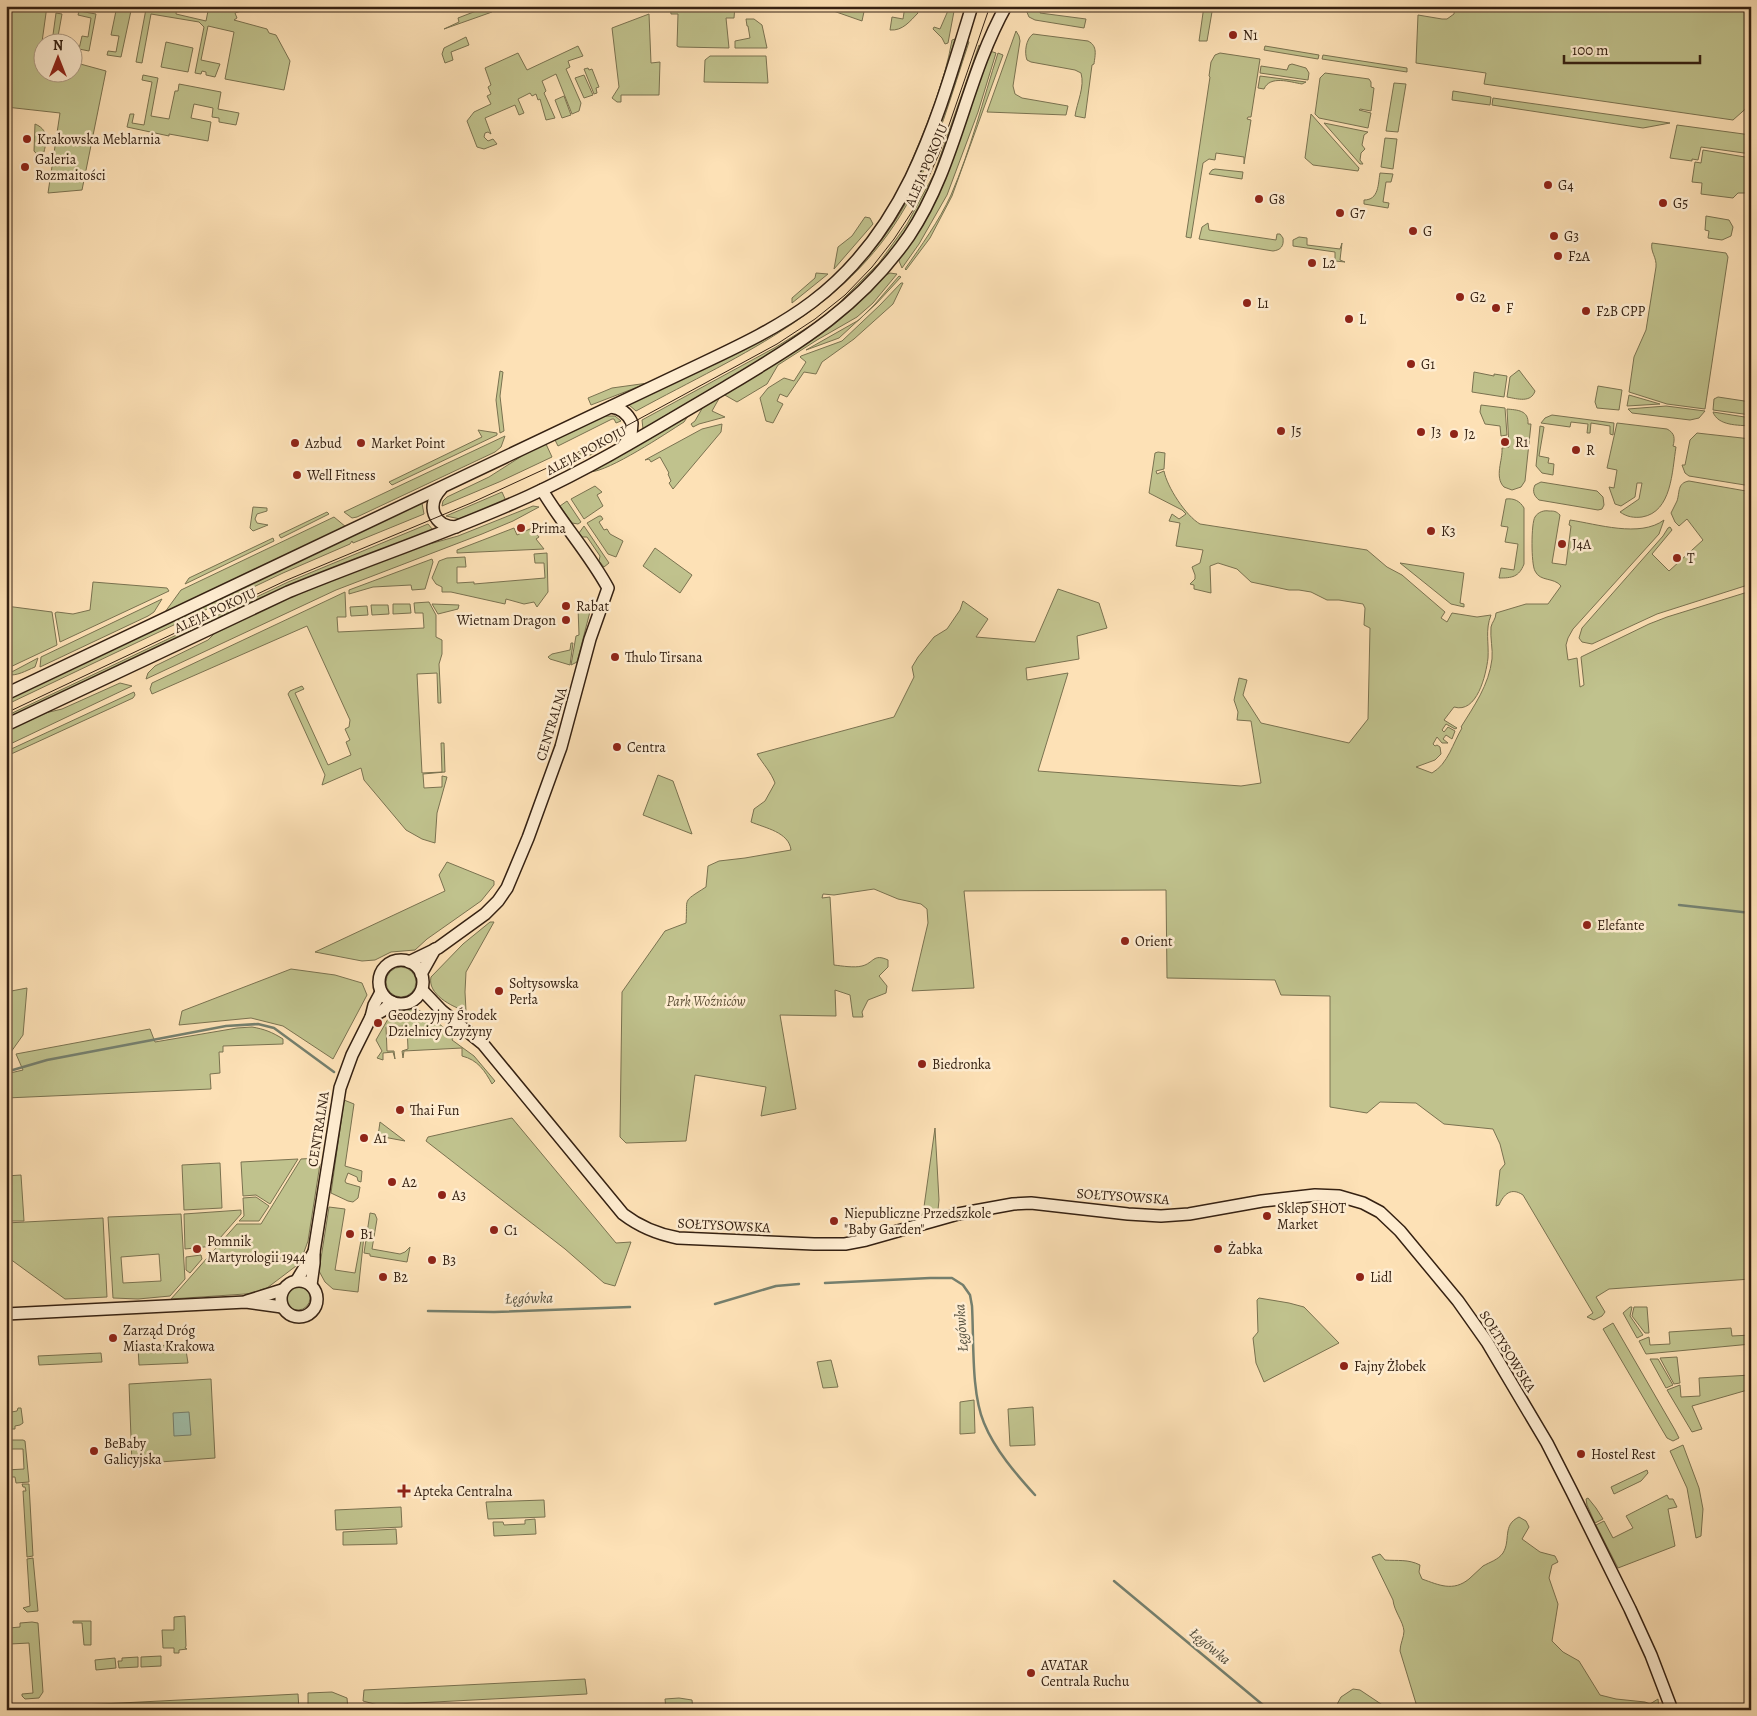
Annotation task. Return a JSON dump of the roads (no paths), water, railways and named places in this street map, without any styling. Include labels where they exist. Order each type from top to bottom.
[{"type":"street","name":"ALEJA POKOJU","points":[[6,694],[611,407],[776,326],[814,301],[851,267],[871,245],[912,179],[952,72],[972,6]]},
{"type":"street","name":"ALEJA POKOJU","points":[[6,725],[288,592],[456,527],[542,490],[622,448],[810,335],[838,314],[877,276],[911,233],[937,185],[988,41],[1006,6]]},
{"type":"street","points":[[611,407],[622,411],[632,423],[633,430],[630,439],[622,448]]},
{"type":"street","points":[[442,488],[434,499],[434,515],[444,525],[456,527]]},
{"type":"street","name":"CENTRALNA","points":[[409,962],[436,950],[493,907],[502,896],[512,876],[561,747],[590,639],[608,588],[600,574],[556,514],[542,490]]},
{"type":"street","name":"CENTRALNA","points":[[422,974],[436,950]]},
{"type":"street","points":[[400,960],[409,962],[414,964],[422,974],[422,990],[413,1001],[399,1004],[392,1002],[381,992],[379,978],[386,966],[400,960]]},
{"type":"street","name":"SOŁTYSOWSKA","points":[[422,990],[432,998],[442,1011],[472,1034],[492,1055],[623,1214],[635,1224],[662,1235],[678,1238],[797,1244],[845,1244],[866,1240],[958,1214],[1013,1204],[1050,1205],[1155,1216],[1189,1214],[1262,1201],[1315,1195],[1346,1198],[1369,1206],[1385,1216],[1400,1231],[1458,1301],[1487,1342],[1547,1442],[1634,1616],[1651,1654],[1672,1710]]},
{"type":"street","name":"CENTRALNA","points":[[311,1285],[314,1252],[338,1095],[347,1066],[381,992]]},
{"type":"street","name":"SOŁTYSOWSKA","points":[[413,1001],[442,1011]]},
{"type":"street","name":"CENTRALNA","points":[[371,1017],[382,1011],[392,1002]]},
{"type":"street","name":"CENTRALNA","points":[[298,1280],[314,1252]]},
{"type":"street","points":[[246,1302],[274,1294],[298,1280],[311,1285],[316,1291],[316,1306],[310,1313],[296,1317],[289,1314],[282,1307],[280,1297],[282,1290]]},
{"type":"street","points":[[6,1314],[246,1302],[282,1307]]},
{"type":"waterway","points":[[1679,905],[1751,913]]},
{"type":"waterway","points":[[6,1072],[47,1060],[226,1026],[258,1024],[274,1028],[334,1072]]},
{"type":"waterway","name":"Łęgówka","points":[[825,1283],[952,1278],[963,1285],[970,1295],[972,1306],[975,1382],[984,1423],[1000,1452],[1035,1495]]},
{"type":"waterway","name":"Łęgówka","points":[[715,1304],[776,1286],[799,1284]]},
{"type":"waterway","name":"Łęgówka","points":[[428,1311],[494,1312],[630,1307]]},
{"type":"waterway","name":"Łęgówka","points":[[1114,1581],[1269,1710]]},
{"type":"tram line","points":[[6,713],[287,580],[471,503],[560,462],[777,344],[815,319],[845,295],[872,267],[894,239],[915,207],[939,154],[990,6]]},
{"type":"place","name":"N1","points":[[1233,35]]},
{"type":"place","name":"Krakowska Meblarnia","points":[[27,139]]},
{"type":"place","name":"Galeria Rozmaitości","points":[[25,167]]},
{"type":"place","name":"G4","points":[[1548,185]]},
{"type":"place","name":"G8","points":[[1259,199]]},
{"type":"place","name":"G5","points":[[1663,203]]},
{"type":"place","name":"G7","points":[[1340,213]]},
{"type":"place","name":"G","points":[[1413,231]]},
{"type":"place","name":"G3","points":[[1554,236]]},
{"type":"place","name":"F2A","points":[[1558,256]]},
{"type":"place","name":"L2","points":[[1312,263]]},
{"type":"place","name":"G2","points":[[1460,297]]},
{"type":"place","name":"L1","points":[[1247,303]]},
{"type":"place","name":"F","points":[[1496,308]]},
{"type":"place","name":"F2B CPP","points":[[1586,311]]},
{"type":"place","name":"L","points":[[1349,319]]},
{"type":"place","name":"G1","points":[[1411,364]]},
{"type":"place","name":"J5","points":[[1281,431]]},
{"type":"place","name":"J3","points":[[1421,432]]},
{"type":"place","name":"J2","points":[[1454,434]]},
{"type":"place","name":"R1","points":[[1505,442]]},
{"type":"place","name":"Azbud","points":[[295,443]]},
{"type":"place","name":"Market Point","points":[[361,443]]},
{"type":"place","name":"R","points":[[1576,450]]},
{"type":"place","name":"Well Fitness","points":[[297,475]]},
{"type":"place","name":"Prima","points":[[521,528]]},
{"type":"place","name":"K3","points":[[1431,531]]},
{"type":"place","name":"J4A","points":[[1562,544]]},
{"type":"place","name":"T","points":[[1677,558]]},
{"type":"place","name":"Rabat","points":[[566,606]]},
{"type":"place","name":"Wietnam Dragon","points":[[566,620]]},
{"type":"place","name":"Thulo Tirsana","points":[[615,657]]},
{"type":"place","name":"Centra","points":[[617,747]]},
{"type":"place","name":"Elefante","points":[[1587,925]]},
{"type":"place","name":"Orient","points":[[1125,941]]},
{"type":"place","name":"Sołtysowska Perła","points":[[499,991]]},
{"type":"place","name":"Geodezyjny Środek Dzielnicy Czyżyny","points":[[378,1023]]},
{"type":"place","name":"Biedronka","points":[[922,1064]]},
{"type":"place","name":"Thai Fun","points":[[400,1110]]},
{"type":"place","name":"A1","points":[[364,1138]]},
{"type":"place","name":"A2","points":[[392,1182]]},
{"type":"place","name":"A3","points":[[442,1195]]},
{"type":"place","name":"Sklep SHOT Market","points":[[1267,1216]]},
{"type":"place","name":"Niepubliczne Przedszkole \"Baby Garden\"","points":[[834,1221]]},
{"type":"place","name":"C1","points":[[494,1230]]},
{"type":"place","name":"B1","points":[[350,1234]]},
{"type":"place","name":"Pomnik Martyrologii 1944","points":[[197,1249]]},
{"type":"place","name":"Żabka","points":[[1218,1249]]},
{"type":"place","name":"B3","points":[[432,1260]]},
{"type":"place","name":"B2","points":[[383,1277]]},
{"type":"place","name":"Lidl","points":[[1360,1277]]},
{"type":"place","name":"Zarząd Dróg Miasta Krakowa","points":[[113,1338]]},
{"type":"place","name":"Fajny Żłobek","points":[[1344,1366]]},
{"type":"place","name":"BeBaby Galicyjska","points":[[94,1451]]},
{"type":"place","name":"Hostel Rest","points":[[1581,1454]]},
{"type":"place","name":"Apteka Centralna","points":[[404,1491]]},
{"type":"place","name":"AVATAR Centrala Ruchu","points":[[1031,1673]]},
{"type":"park label","name":"Park Woźniców","points":[[706,1001]]}]
